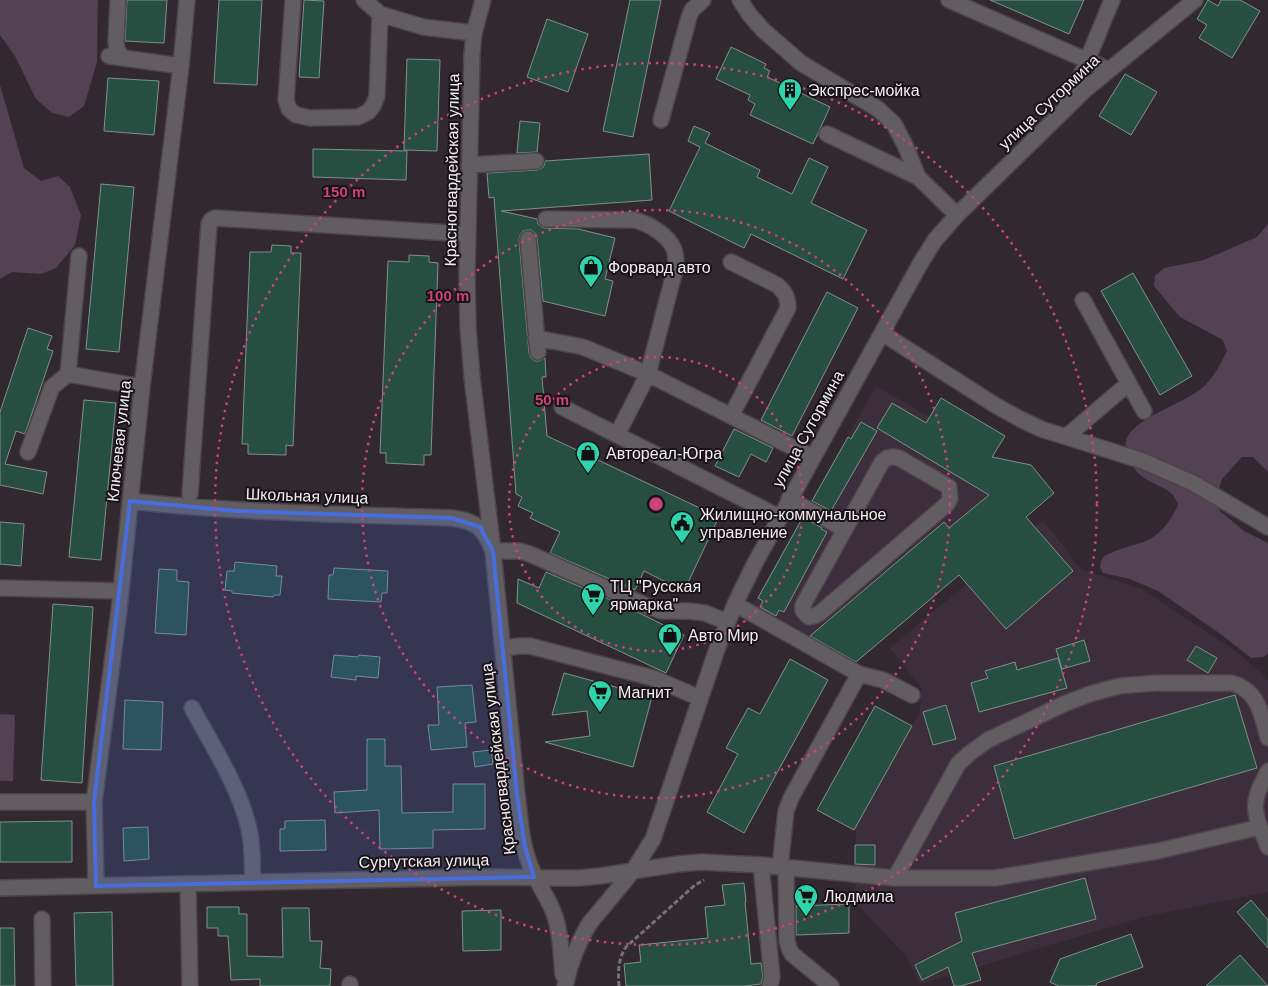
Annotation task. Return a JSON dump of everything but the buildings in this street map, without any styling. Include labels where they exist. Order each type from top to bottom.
[{"type":"street","points":[[118,0],[116,57],[181,66]]},
{"type":"street","name":"Ключевая улица","points":[[96,886],[94,802],[122,591],[142,387],[181,66],[187,0]]},
{"type":"street","points":[[293,0],[286,100],[289,109],[296,115],[310,118],[358,117],[368,112],[373,106],[378,96],[380,14]]},
{"type":"street","points":[[364,0],[380,14],[423,27],[474,33]]},
{"type":"street","name":"Красногвардейская улица","points":[[483,0],[474,33],[472,54],[466,274],[468,327],[521,829],[528,861],[534,877],[548,900],[557,921],[565,986]]},
{"type":"street","points":[[661,120],[689,17],[692,10],[703,0]]},
{"type":"street","points":[[740,0],[763,30],[801,63],[878,109],[894,124],[918,177]]},
{"type":"street","points":[[949,0],[1109,70]]},
{"type":"street","points":[[1055,119],[1080,78],[1112,0]]},
{"type":"street","name":"улица Сутормина","points":[[565,986],[570,963],[583,933],[633,871],[653,838],[727,622],[755,563],[812,457],[935,240],[957,215],[1086,89],[1195,0]]},
{"type":"street","points":[[827,134],[918,177],[957,215]]},
{"type":"street","points":[[469,164],[536,161]]},
{"type":"street","points":[[190,494],[208,224],[211,220],[216,218],[467,234]]},
{"type":"street","points":[[546,219],[634,220],[643,222],[661,234],[675,250],[676,266],[648,374],[617,435]]},
{"type":"street","points":[[528,239],[537,345],[583,347],[648,374],[812,457]]},
{"type":"street","points":[[28,452],[52,387],[68,374],[79,256]]},
{"type":"street","points":[[731,262],[784,290],[788,298],[788,308],[731,416]]},
{"type":"street","points":[[1083,300],[1144,411]]},
{"type":"street","points":[[882,333],[1020,419],[1041,429],[1143,461],[1193,483],[1268,528]]},
{"type":"street","points":[[68,374],[142,387]]},
{"type":"street","points":[[1067,436],[1129,383]]},
{"type":"street","points":[[562,407],[779,517]]},
{"type":"street","points":[[887,458],[899,458],[949,487],[950,498],[948,504],[820,613],[809,617],[803,612],[803,605],[844,529],[882,462],[887,458]]},
{"type":"street","points":[[789,499],[844,529]]},
{"type":"street","name":"Школьная улица","points":[[130,501],[237,511],[452,518],[469,521],[480,527]]},
{"type":"street","name":"Красногвардейская улица","points":[[480,527],[488,538],[493,550]]},
{"type":"street","points":[[493,550],[520,551],[530,554],[662,611],[689,610],[706,612],[727,622]]},
{"type":"street","points":[[0,588],[122,591]]},
{"type":"street","points":[[735,604],[859,674],[883,680],[912,695]]},
{"type":"street","points":[[503,648],[530,646],[653,678],[700,698]]},
{"type":"street","points":[[831,986],[792,954],[787,941],[783,867],[786,811],[791,798],[859,674]]},
{"type":"street","points":[[895,878],[958,764],[988,740],[1066,703],[1119,686],[1156,683],[1232,683],[1251,694],[1258,707],[1268,738]]},
{"type":"street","points":[[192,708],[236,790],[242,807],[251,841],[253,882]]},
{"type":"street","points":[[1268,771],[1259,787],[1255,802],[1256,814],[1268,847]]},
{"type":"street","points":[[0,802],[94,802]]},
{"type":"street","name":"Сургутская улица","points":[[0,888],[490,877],[579,878],[701,862],[761,865],[895,878],[995,878],[1158,851],[1260,827]]},
{"type":"street","points":[[761,865],[772,977],[770,986]]},
{"type":"street","points":[[188,884],[190,986]]},
{"type":"street","points":[[42,919],[43,986]]},
{"type":"path","points":[[619,986],[619,964],[626,947],[695,885],[711,878]]},
{"type":"highlighted area","points":[[130,501],[237,511],[452,518],[480,527],[493,551],[517,794],[525,847],[534,877],[96,886],[94,802]]},
{"type":"shaded area","points":[[0,0],[98,0],[97,62],[84,106],[69,117],[52,113],[36,99],[15,56],[0,35]]},
{"type":"shaded area","points":[[0,85],[24,168],[41,181],[58,176],[70,187],[81,215],[75,245],[56,268],[41,274],[12,272],[0,279]]},
{"type":"shaded area","points":[[1268,224],[1268,472],[1253,457],[1242,457],[1222,479],[1216,498],[1220,511],[1244,531],[1268,543],[1268,653],[1264,657],[1251,658],[1222,635],[1158,591],[1130,579],[1103,573],[1100,567],[1105,556],[1147,541],[1156,535],[1173,515],[1178,505],[1173,495],[1143,477],[1133,466],[1126,448],[1126,441],[1130,433],[1148,419],[1201,389],[1213,376],[1227,351],[1223,340],[1180,317],[1154,286],[1155,276],[1164,268],[1204,260],[1257,237]]},
{"type":"shaded area","points":[[876,386],[993,457],[994,455],[1031,465],[1054,493],[856,662],[753,604]]},
{"type":"shaded area","points":[[1043,520],[1081,569],[1142,589],[1234,650],[1268,681],[1268,892],[1147,916],[920,984],[907,957],[855,902],[856,831],[854,830],[919,714],[922,689],[890,648]]},
{"type":"shaded area","points":[[0,714],[15,715],[13,781],[0,781]]},
{"type":"place","name":"Экспрес-мойка","points":[[790,111]]},
{"type":"place","name":"Форвард авто","points":[[591,288]]},
{"type":"place","name":"Автореал-Югра","points":[[588,474]]},
{"type":"place","name":"Жилищно-коммунальное управление","points":[[682,544]]},
{"type":"place","name":"ТЦ \"Русская ярмарка\"","points":[[593,616]]},
{"type":"place","name":"Авто Мир","points":[[670,656]]},
{"type":"place","name":"Магнит","points":[[600,713]]},
{"type":"place","name":"Людмила","points":[[806,917]]}]
